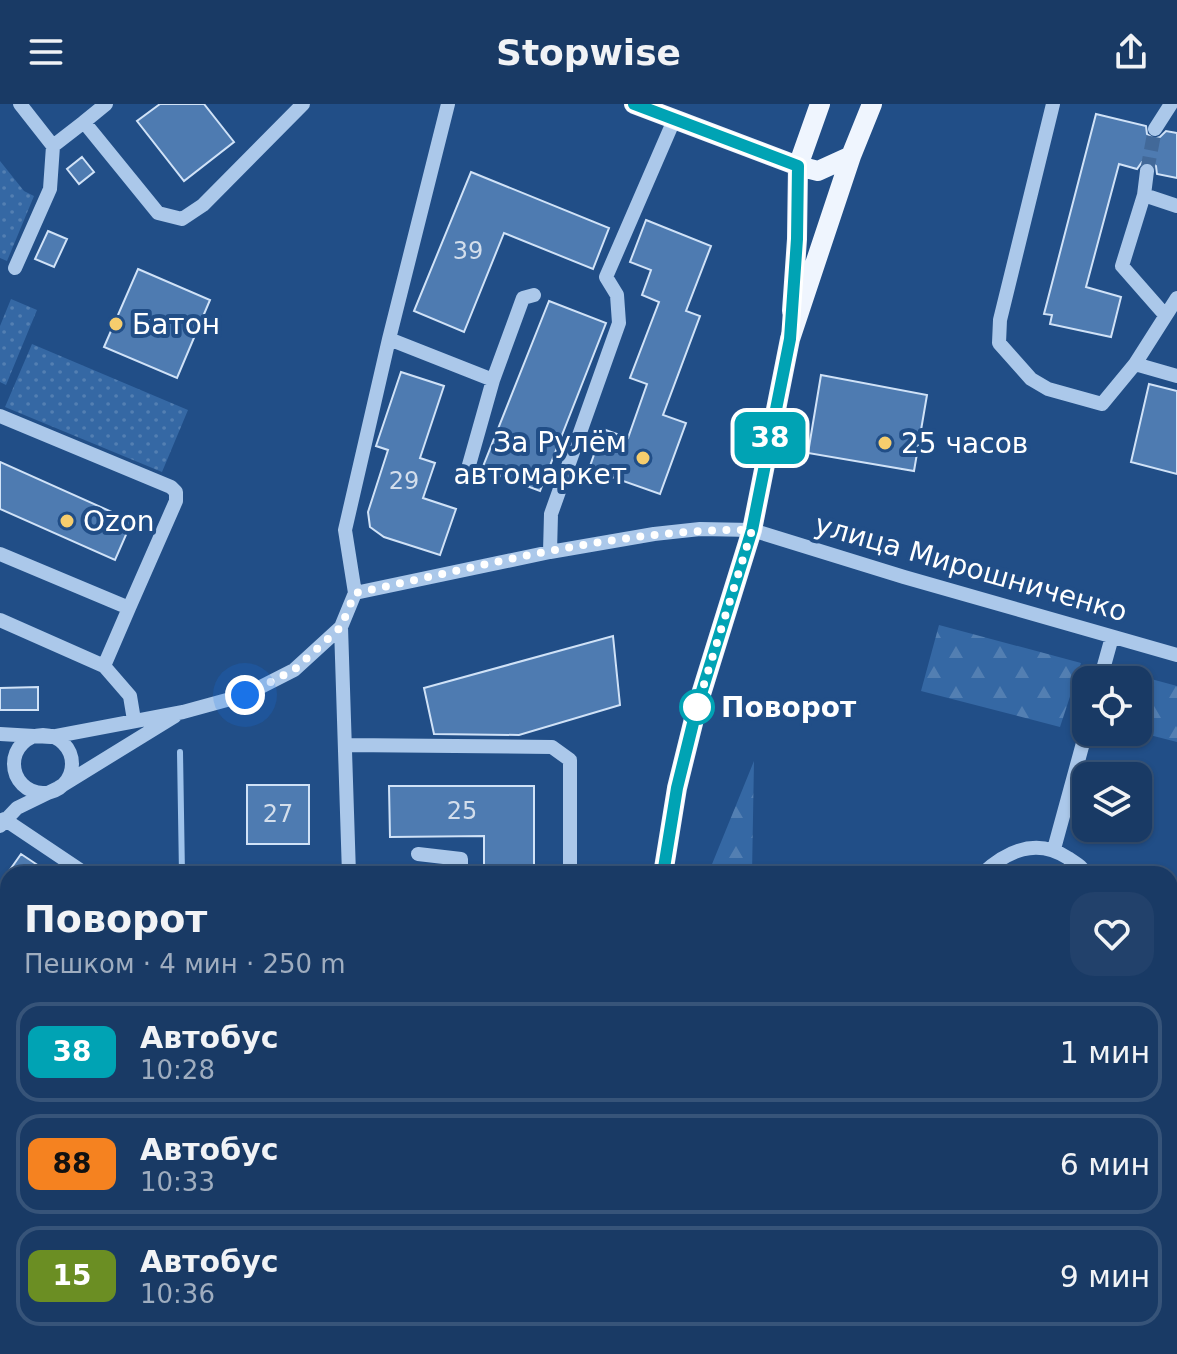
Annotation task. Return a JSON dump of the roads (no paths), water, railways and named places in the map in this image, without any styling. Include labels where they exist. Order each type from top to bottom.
[{"type":"main road","points":[[634,104],[818,171],[851,156]]},
{"type":"main road","points":[[790,339],[798,166],[820,104]]},
{"type":"main road","points":[[664,866],[677,788],[697,707],[752,530],[790,339],[851,156],[872,104]]},
{"type":"street","points":[[15,268],[50,189],[53,146],[20,104]]},
{"type":"street","points":[[53,146],[106,104]]},
{"type":"street","points":[[84,122],[158,213],[182,219],[203,205],[303,104]]},
{"type":"street","points":[[349,866],[341,627],[355,593],[345,530],[448,104]]},
{"type":"street","points":[[1053,104],[1000,320],[999,343],[1031,379],[1048,389],[1102,404],[1135,364],[1177,298]]},
{"type":"street","points":[[1155,129],[1171,104]]},
{"type":"street","points":[[550,552],[551,514],[619,323],[617,295],[606,277],[674,120]]},
{"type":"street","points":[[1147,171],[1144,195],[1122,266],[1165,315]]},
{"type":"street","points":[[1144,195],[1177,206]]},
{"type":"street","points":[[469,465],[493,380],[523,298],[534,295]]},
{"type":"street","points":[[389,339],[493,380]]},
{"type":"street","points":[[1135,364],[1177,376]]},
{"type":"street","points":[[0,416],[171,487],[176,492],[176,501],[104,666]]},
{"type":"street","name":"улица Мирошниченко","points":[[355,593],[550,552],[654,534],[700,529],[752,530],[1177,655]]},
{"type":"street","points":[[0,554],[129,608]]},
{"type":"street","points":[[0,620],[104,666],[130,696],[134,720]]},
{"type":"street","points":[[23,785],[15,769],[17,752],[22,745],[44,736],[183,712],[245,695],[294,670],[341,627]]},
{"type":"street","points":[[1104,666],[1112,637]]},
{"type":"street","points":[[73,866],[2,823],[17,808],[58,788],[183,712]]},
{"type":"street","points":[[0,734],[44,736],[65,746],[71,760],[69,776],[58,788],[40,793],[0,774]]},
{"type":"street","points":[[346,745],[552,747],[570,760],[570,866]]},
{"type":"street","points":[[1054,849],[1082,746]]},
{"type":"street","points":[[991,866],[1001,857],[1031,848],[1054,849],[1080,866]]},
{"type":"street","points":[[418,854],[461,859],[461,866]]},
{"type":"waterway","points":[[180,752],[182,866]]},
{"type":"tunnel","points":[[1147,171],[1155,129]]},
{"type":"place","name":"Батон","points":[[116,324]]},
{"type":"place","name":"25 часов","points":[[885,443]]},
{"type":"place","name":"За Рулём автомаркет","points":[[643,458]]},
{"type":"place","name":"Ozon","points":[[67,521]]},
{"type":"place","name":"Поворот","points":[[697,707]]}]
